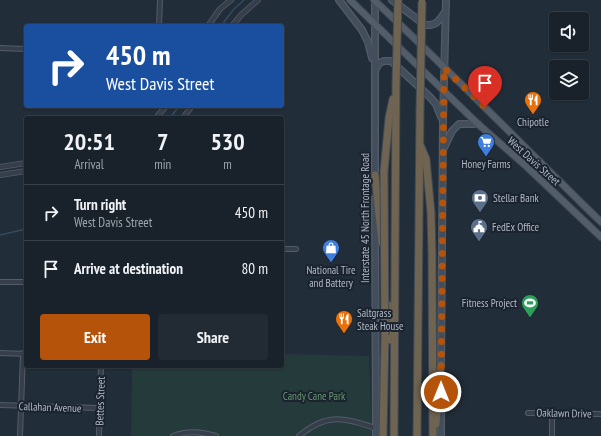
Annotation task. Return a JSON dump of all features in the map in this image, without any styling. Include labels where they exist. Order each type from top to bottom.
[{"type":"highway","points":[[394,436],[396,85],[398,0]]},
{"type":"highway","points":[[417,436],[422,1]]},
{"type":"highway","points":[[383,436],[385,335],[384,171],[389,118],[396,85]]},
{"type":"highway","points":[[420,145],[426,159],[431,212],[432,408],[434,436]]},
{"type":"highway","points":[[375,175],[387,290],[394,413]]},
{"type":"highway","points":[[434,436],[441,365]]},
{"type":"main road","points":[[339,0],[362,30],[368,42],[374,65]]},
{"type":"main road","name":"West Davis Street","points":[[350,0],[478,124],[526,166],[601,237]]},
{"type":"main road","name":"Interstate 45 North Frontage Road","points":[[375,0],[376,436]]},
{"type":"main road","name":"West Davis Street","points":[[375,0],[601,222]]},
{"type":"main road","points":[[392,0],[425,25],[431,26],[437,23],[445,12]]},
{"type":"main road","points":[[441,436],[443,121],[446,0]]},
{"type":"main road","points":[[374,73],[379,63],[391,61],[430,96],[436,104],[443,121]]},
{"type":"main road","points":[[443,151],[452,131],[459,124],[478,124]]},
{"type":"street","points":[[159,24],[160,0]]},
{"type":"street","points":[[209,24],[220,9],[231,0]]},
{"type":"street","points":[[234,24],[241,15],[258,0]]},
{"type":"street","points":[[0,48],[24,49]]},
{"type":"street","points":[[158,116],[164,108]]},
{"type":"street","points":[[0,167],[24,163]]},
{"type":"street","points":[[0,175],[24,172]]},
{"type":"street","points":[[284,249],[296,249]]},
{"type":"street","points":[[0,282],[24,282]]},
{"type":"street","points":[[0,353],[24,354],[20,436]]},
{"type":"street","name":"Bettes Street","points":[[99,436],[101,368]]},
{"type":"street","name":"Callahan Avenue","points":[[0,405],[99,408]]},
{"type":"street","name":"Oaklawn Drive","points":[[528,412],[601,414]]},
{"type":"street","points":[[552,413],[552,436]]},
{"type":"street","points":[[299,436],[311,426],[328,420],[346,419],[376,428]]},
{"type":"street","points":[[173,436],[182,433],[196,432],[216,436]]},
{"type":"green space","name":"Candy Cane Park","points":[[284,354],[369,356],[372,436],[131,436],[132,368],[284,368]]},
{"type":"waterway","points":[[222,24],[233,10],[244,0]]},
{"type":"waterway","points":[[172,116],[178,108]]},
{"type":"waterway","points":[[0,235],[24,229]]},
{"type":"place","name":"Chipotle","points":[[533,115]]},
{"type":"place","name":"Honey Farms","points":[[486,157]]},
{"type":"place","name":"Stellar Bank","points":[[480,213]]},
{"type":"place","name":"FedEx Office","points":[[479,242]]},
{"type":"place","name":"National Tire and Battery","points":[[331,263]]},
{"type":"place","name":"Fitness Project","points":[[530,318]]},
{"type":"place","name":"Saltgrass Steak House","points":[[344,334]]},
{"type":"route","points":[[441,392],[444,68],[485,107]]}]
